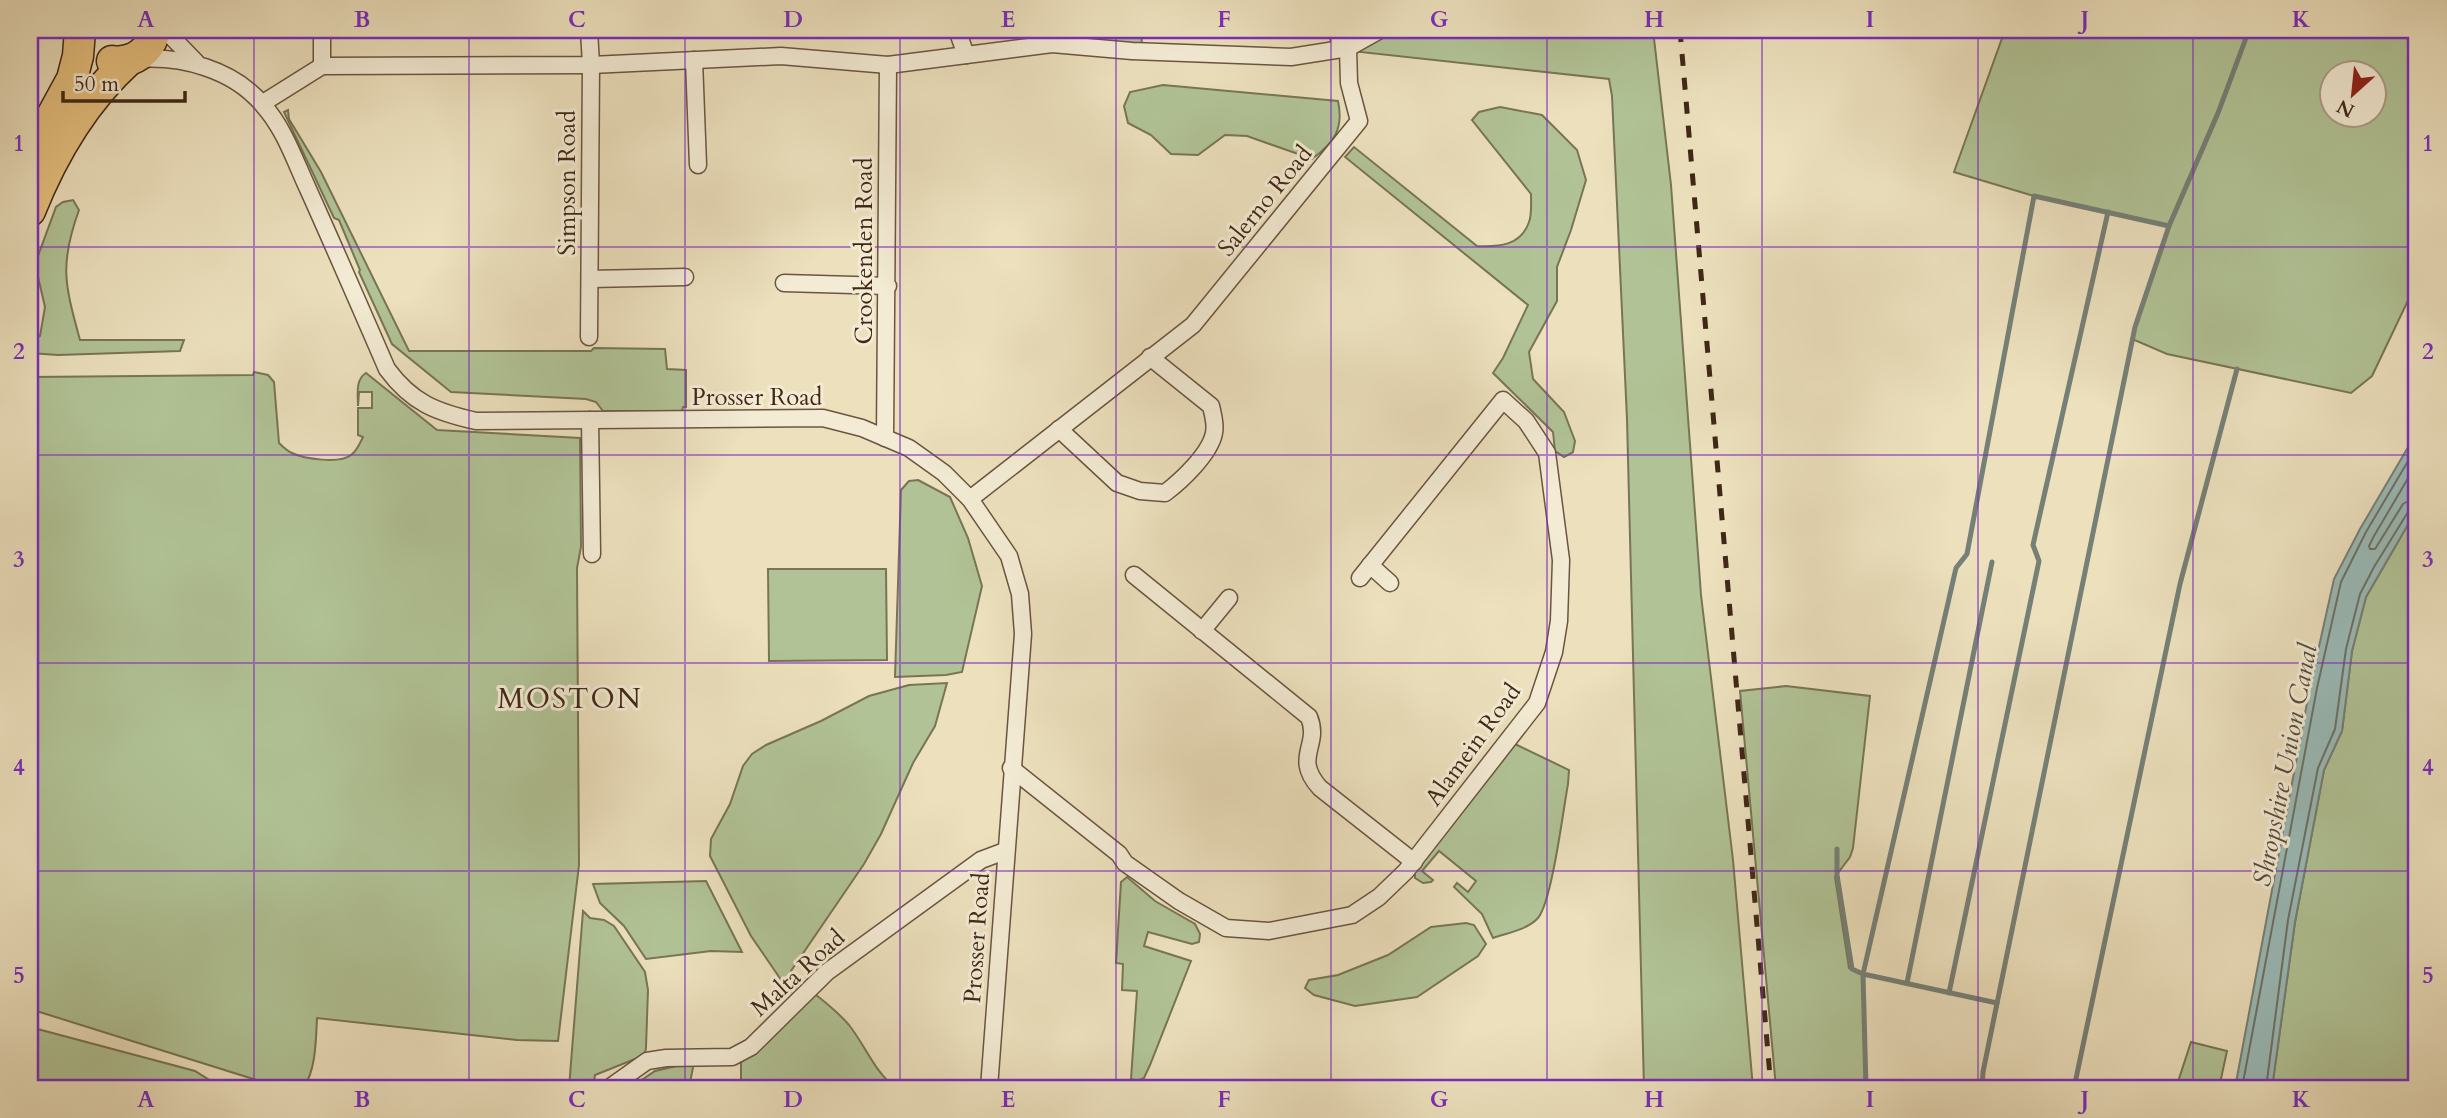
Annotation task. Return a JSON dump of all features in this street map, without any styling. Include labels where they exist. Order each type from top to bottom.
[{"type":"highway","points":[[80,30],[93,52],[104,59],[116,62],[130,59]]},
{"type":"highway","points":[[30,156],[72,79],[78,56],[80,30]]},
{"type":"highway","points":[[30,211],[50,164],[72,127],[97,92],[130,59],[149,46],[155,30]]},
{"type":"street","name":"Prosser Road","points":[[165,30],[198,64]]},
{"type":"street","points":[[321,30],[322,66]]},
{"type":"street","name":"Simpson Road","points":[[589,30],[589,337]]},
{"type":"street","points":[[957,30],[966,55]]},
{"type":"street","name":"Salerno Road","points":[[970,499],[1193,325],[1359,121],[1338,30]]},
{"type":"street","points":[[263,103],[322,66],[591,65],[781,56],[888,65],[1052,44],[1132,51],[1291,57],[1344,49],[1380,30]]},
{"type":"street","name":"Prosser Road","points":[[130,59],[169,59],[198,64],[230,79],[263,103],[286,142],[387,369],[401,389],[435,410],[476,421],[823,418],[862,428],[909,449],[944,473],[970,499],[1009,556],[1020,594],[1023,634],[989,1088]]},
{"type":"street","points":[[694,60],[698,165]]},
{"type":"street","name":"Crookenden Road","points":[[884,438],[888,286],[888,65]]},
{"type":"street","points":[[590,279],[685,277]]},
{"type":"street","points":[[784,283],[888,286]]},
{"type":"street","points":[[1059,429],[1117,483],[1140,491],[1164,493],[1185,478],[1213,438],[1215,425],[1211,406],[1150,357]]},
{"type":"street","name":"Alamein Road","points":[[1011,768],[1119,855],[1125,863],[1179,901],[1226,928],[1269,931],[1352,915],[1379,897],[1413,862],[1537,703],[1554,652],[1559,621],[1561,560],[1547,453],[1527,421],[1503,400],[1365,572],[1391,583]]},
{"type":"street","points":[[590,420],[592,554]]},
{"type":"street","points":[[1134,575],[1309,717],[1313,728],[1306,765],[1311,777],[1320,788],[1413,862]]},
{"type":"street","points":[[1202,631],[1229,598]]},
{"type":"street","name":"Malta Road","points":[[609,1088],[647,1061],[666,1058],[732,1058],[751,1047],[827,972],[981,860],[1005,851]]},
{"type":"green space","points":[[1057,30],[1141,30],[1142,45],[1059,41]]},
{"type":"green space","points":[[1395,30],[1653,30],[1671,185],[1701,595],[1733,860],[1753,1088],[1644,1088],[1627,419],[1609,79],[1351,51]]},
{"type":"green space","points":[[2005,30],[2417,30],[2417,292],[2412,292],[2372,376],[2351,393],[2167,354],[2132,339],[2169,226],[2034,196],[1954,172]]},
{"type":"green space","points":[[1163,85],[1338,101],[1340,120],[1331,141],[1312,159],[1247,136],[1225,135],[1198,155],[1171,154],[1151,135],[1128,123],[1124,106],[1130,92]]},
{"type":"green space","points":[[1500,107],[1542,115],[1577,150],[1586,180],[1557,267],[1557,301],[1529,352],[1533,379],[1564,412],[1575,441],[1573,452],[1564,457],[1555,451],[1553,432],[1493,373],[1528,305],[1345,157],[1354,147],[1477,246],[1508,243],[1520,236],[1529,222],[1531,194],[1472,120],[1479,112]]},
{"type":"green space","points":[[288,110],[289,119],[321,172],[409,351],[665,349],[667,369],[686,370],[686,407],[683,407],[682,411],[603,411],[596,402],[586,399],[451,392],[392,344],[339,220],[334,218],[284,112]]},
{"type":"green space","points":[[73,200],[79,210],[69,246],[66,275],[80,340],[184,340],[180,351],[58,355],[30,353],[30,340],[40,336],[45,307],[35,264],[56,207]]},
{"type":"green space","points":[[254,372],[268,375],[274,382],[279,443],[290,452],[305,457],[322,460],[346,458],[357,449],[363,437],[358,435],[358,408],[372,408],[372,392],[359,392],[358,406],[359,383],[366,373],[437,430],[580,438],[581,547],[577,568],[579,865],[558,1041],[517,1040],[317,1018],[311,1073],[307,1081],[303,1088],[282,1088],[30,1009],[30,377],[253,375]]},
{"type":"green space","points":[[918,480],[950,497],[968,538],[982,586],[962,672],[895,677],[901,490],[909,481]]},
{"type":"green space","points":[[2417,509],[2417,1088],[2272,1088],[2295,922],[2324,770],[2342,731],[2352,651],[2366,597]]},
{"type":"green space","points":[[768,569],[886,569],[887,660],[769,661]]},
{"type":"green space","points":[[947,683],[935,726],[913,763],[881,834],[864,864],[791,971],[800,983],[790,993],[751,936],[710,856],[711,839],[730,804],[743,766],[752,754],[766,745],[869,696],[909,685]]},
{"type":"green space","points":[[1786,686],[1870,696],[1853,848],[1850,857],[1835,877],[1849,968],[1863,974],[1866,1088],[1776,1088],[1740,691]]},
{"type":"green space","points":[[1515,744],[1569,770],[1568,784],[1552,875],[1543,908],[1538,918],[1528,925],[1493,938],[1482,914],[1454,887],[1457,883],[1468,892],[1476,881],[1439,851],[1422,871],[1433,880],[1431,882],[1423,883],[1415,878],[1415,869]]},
{"type":"green space","points":[[1127,877],[1155,901],[1195,924],[1200,934],[1199,942],[1192,944],[1148,932],[1144,946],[1191,961],[1150,1065],[1144,1078],[1137,1081],[1131,1079],[1137,991],[1122,990],[1123,964],[1116,963],[1121,882]]},
{"type":"green space","points":[[706,881],[742,952],[711,951],[646,959],[624,926],[600,903],[593,884]]},
{"type":"green space","points":[[583,911],[590,918],[604,920],[614,926],[645,972],[648,990],[646,1047],[645,1055],[595,1075],[593,1088],[569,1088]]},
{"type":"green space","points":[[1466,923],[1474,925],[1486,944],[1478,956],[1417,997],[1355,1006],[1314,995],[1305,988],[1309,980],[1338,975],[1388,955],[1431,927]]},
{"type":"green space","points":[[811,991],[849,1025],[876,1067],[896,1088],[741,1088],[741,1062]]},
{"type":"green space","points":[[30,1027],[195,1071],[222,1088],[58,1088],[46,1084],[46,1088],[30,1088]]},
{"type":"green space","points":[[2191,1042],[2227,1051],[2219,1088],[2176,1088]]},
{"type":"green space","points":[[694,1062],[689,1088],[630,1088],[655,1071]]},
{"type":"water","points":[[2417,432],[2417,509],[2366,597],[2352,651],[2342,731],[2324,770],[2295,922],[2272,1088],[2235,1088],[2310,687],[2334,579]]},
{"type":"waterway","points":[[1982,1088],[1983,1072],[2135,327],[2169,226],[2218,113],[2249,30]]},
{"type":"waterway","points":[[1997,1003],[1863,974],[1956,568],[1967,554],[2034,196],[2169,226]]},
{"type":"waterway","points":[[1949,993],[2039,561],[2033,545],[2108,212]]},
{"type":"waterway","points":[[2074,1088],[2180,584],[2237,369]]},
{"type":"waterway","points":[[1907,983],[1992,562]]},
{"type":"waterway","points":[[1837,849],[1837,875],[1852,969],[1863,974],[1866,1088]]},
{"type":"railway","points":[[1680,30],[1771,1088]]},
{"type":"district","name":"MOSTON","points":[[570,699]]},
{"type":"water label","name":"Shropshire Union Canal","points":[[2285,765]]}]
